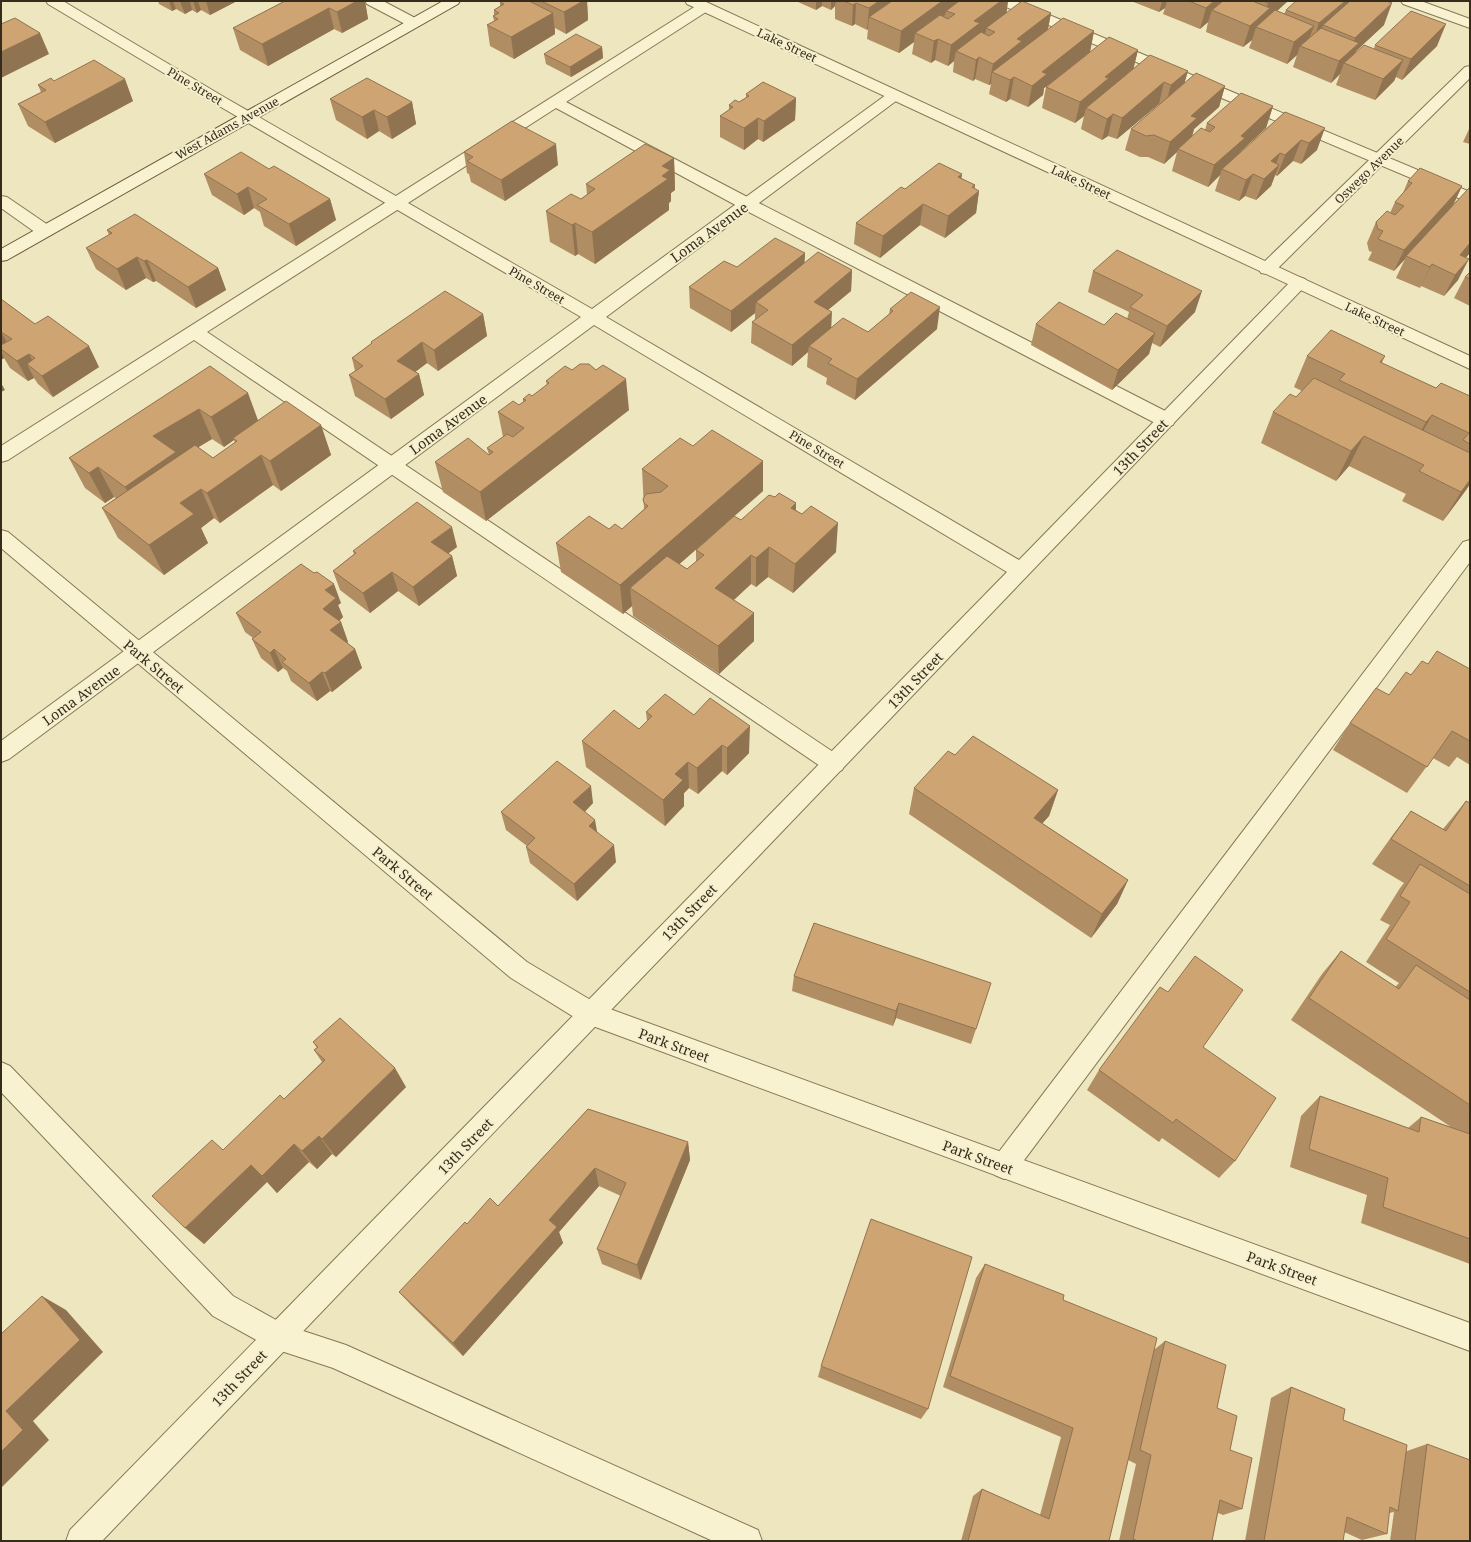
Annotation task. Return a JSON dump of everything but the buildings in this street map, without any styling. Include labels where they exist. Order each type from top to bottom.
[{"type":"street","name":"Pine Street","points":[[53,1],[248,117],[593,317],[1021,570]]},
{"type":"street","points":[[372,1],[414,23]]},
{"type":"street","name":"West Adams Avenue","points":[[1,256],[453,1]]},
{"type":"street","points":[[1004,1],[1470,198]]},
{"type":"street","points":[[1408,1],[1470,24]]},
{"type":"street","points":[[1,455],[555,102],[698,4]]},
{"type":"street","name":"Lake Street","points":[[698,4],[1470,363]]},
{"type":"street","name":"Oswego Avenue","points":[[1267,269],[1470,70]]},
{"type":"street","name":"Loma Avenue","points":[[1,753],[895,95]]},
{"type":"street","points":[[555,102],[747,204],[1166,420]]},
{"type":"street","points":[[1,201],[45,231]]},
{"type":"street","name":"13th Street","points":[[81,1541],[1298,283]]},
{"type":"street","points":[[195,332],[834,764]]},
{"type":"street","name":"Park Street","points":[[1,537],[519,970],[591,1014],[1470,1337]]},
{"type":"street","points":[[1004,1166],[1470,547]]},
{"type":"street","points":[[1,1074],[223,1306],[279,1337],[336,1355],[748,1541]]}]
